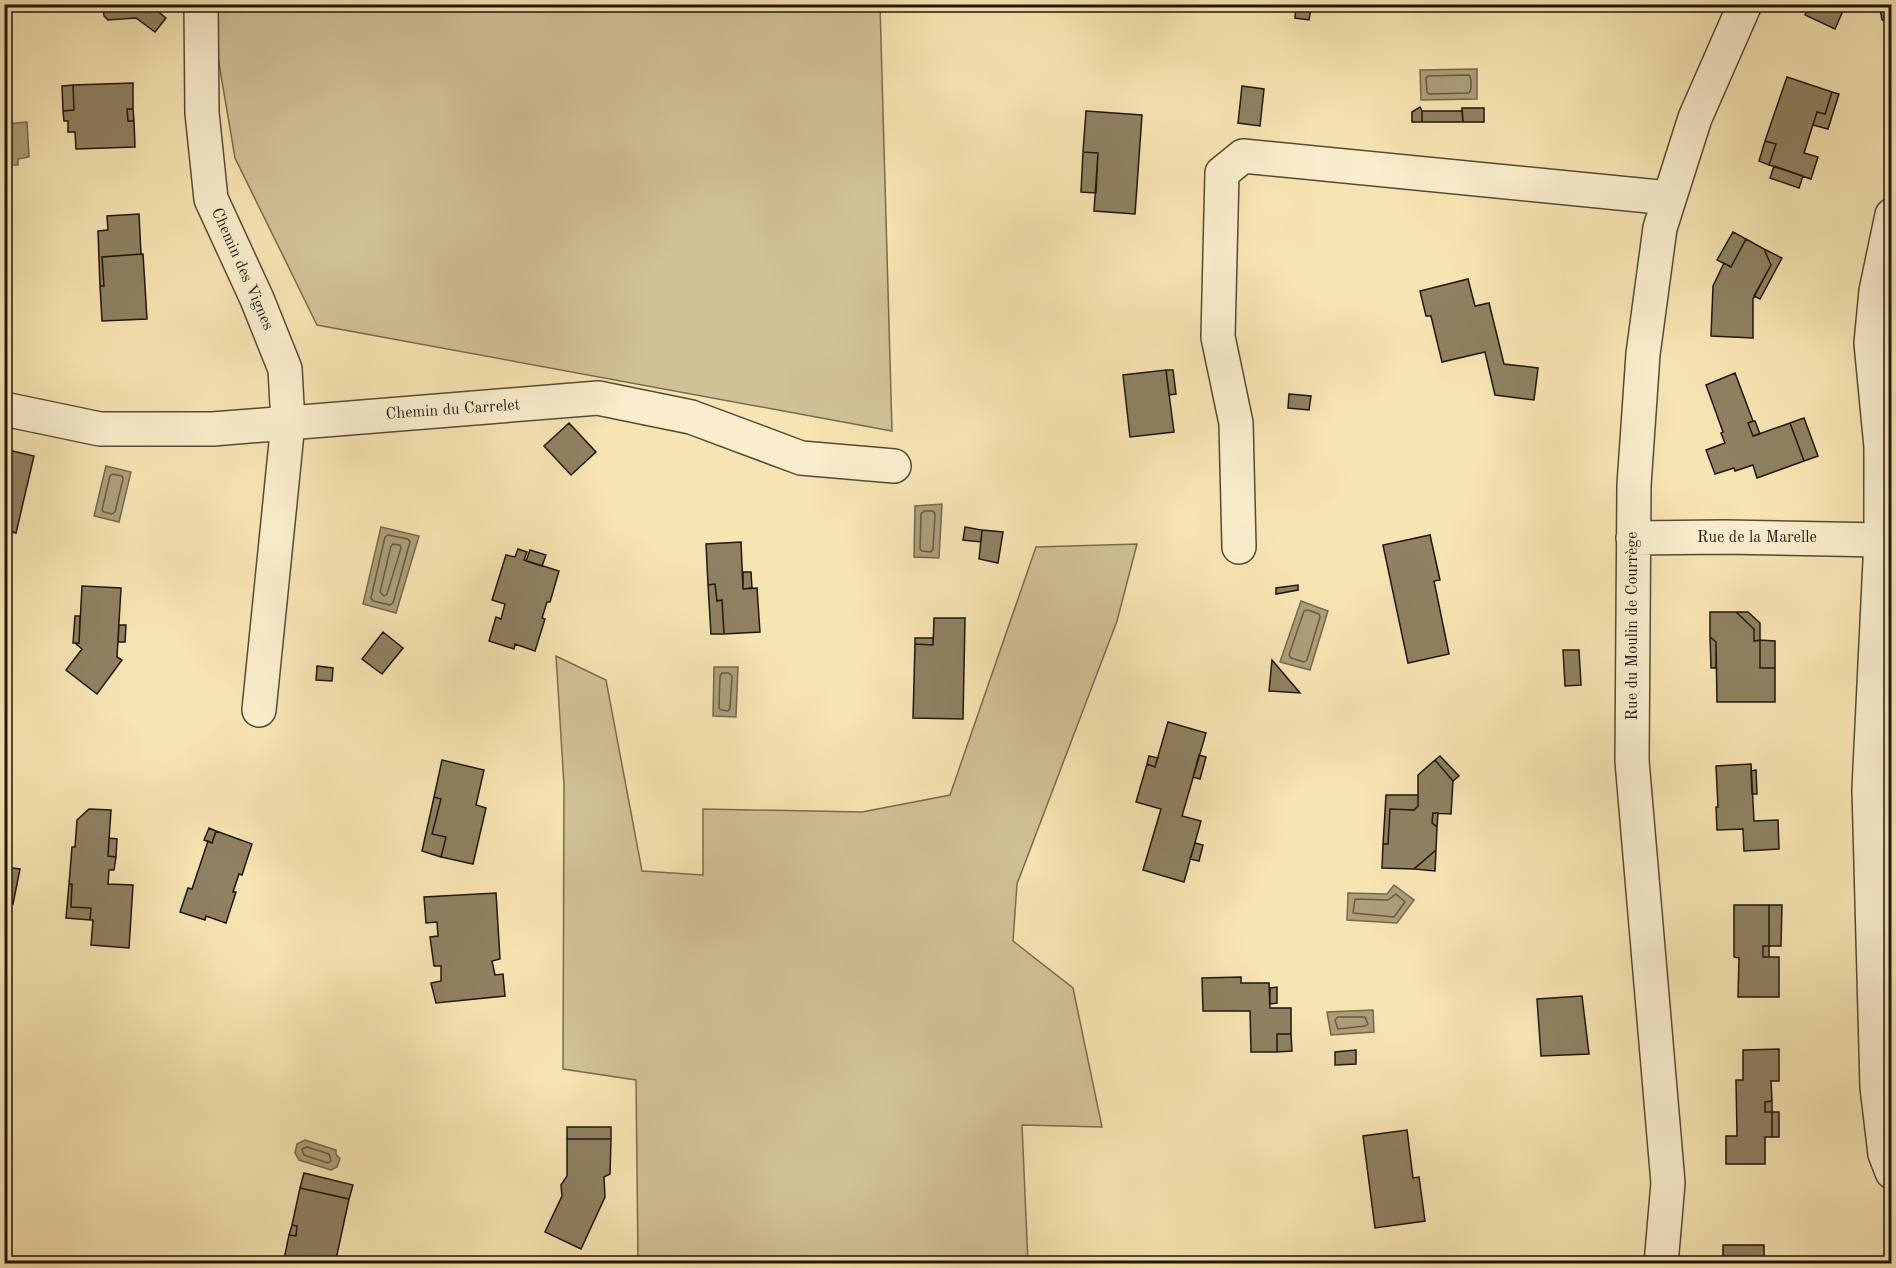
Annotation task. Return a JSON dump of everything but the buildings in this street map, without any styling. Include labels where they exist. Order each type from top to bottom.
[{"type":"street","name":"Chemin des Vignes","points":[[201,4],[202,113],[211,199],[257,299],[285,369],[288,423],[259,710]]},
{"type":"street","name":"Rue du Moulin de Courrège","points":[[1660,1263],[1668,1183],[1632,761],[1634,485],[1643,354],[1660,228],[1695,118],[1745,4]]},
{"type":"street","points":[[1239,547],[1236,423],[1218,337],[1222,173],[1243,156],[1669,198]]},
{"type":"street","points":[[1892,215],[1876,291],[1871,343],[1881,447],[1881,540],[1869,800],[1877,1087],[1885,1154],[1892,1172]]},
{"type":"street","name":"Chemin du Carrelet","points":[[4,409],[100,429],[213,429],[598,398],[691,417],[801,458],[894,466]]},
{"type":"street","name":"Rue de la Marelle","points":[[1633,538],[1881,540]]},
{"type":"shaded area","points":[[218,4],[880,5],[892,431],[317,325],[235,158],[212,22]]},
{"type":"shaded area","points":[[1137,544],[1117,621],[1017,884],[1013,941],[1073,988],[1102,1127],[1022,1125],[1028,1263],[654,1264],[638,1259],[636,1080],[563,1069],[564,785],[556,656],[606,680],[642,871],[703,875],[703,809],[862,812],[950,795],[1036,547]]},
{"type":"water","points":[[1477,69],[1477,99],[1421,100],[1420,70]]},
{"type":"water","points":[[27,122],[29,157],[18,159],[18,165],[7,165],[5,124]]},
{"type":"water","points":[[106,466],[131,472],[119,522],[94,516]]},
{"type":"water","points":[[942,504],[939,558],[914,557],[915,506]]},
{"type":"water","points":[[381,527],[419,536],[396,613],[363,604]]},
{"type":"water","points":[[1301,601],[1328,611],[1310,670],[1280,662]]},
{"type":"water","points":[[714,667],[738,667],[736,717],[713,716]]},
{"type":"water","points":[[1394,885],[1414,900],[1397,923],[1347,920],[1348,893],[1387,894]]},
{"type":"water","points":[[1373,1010],[1374,1032],[1331,1035],[1327,1012]]},
{"type":"water","points":[[305,1140],[336,1150],[340,1159],[337,1167],[331,1170],[299,1160],[295,1153],[297,1144]]}]
